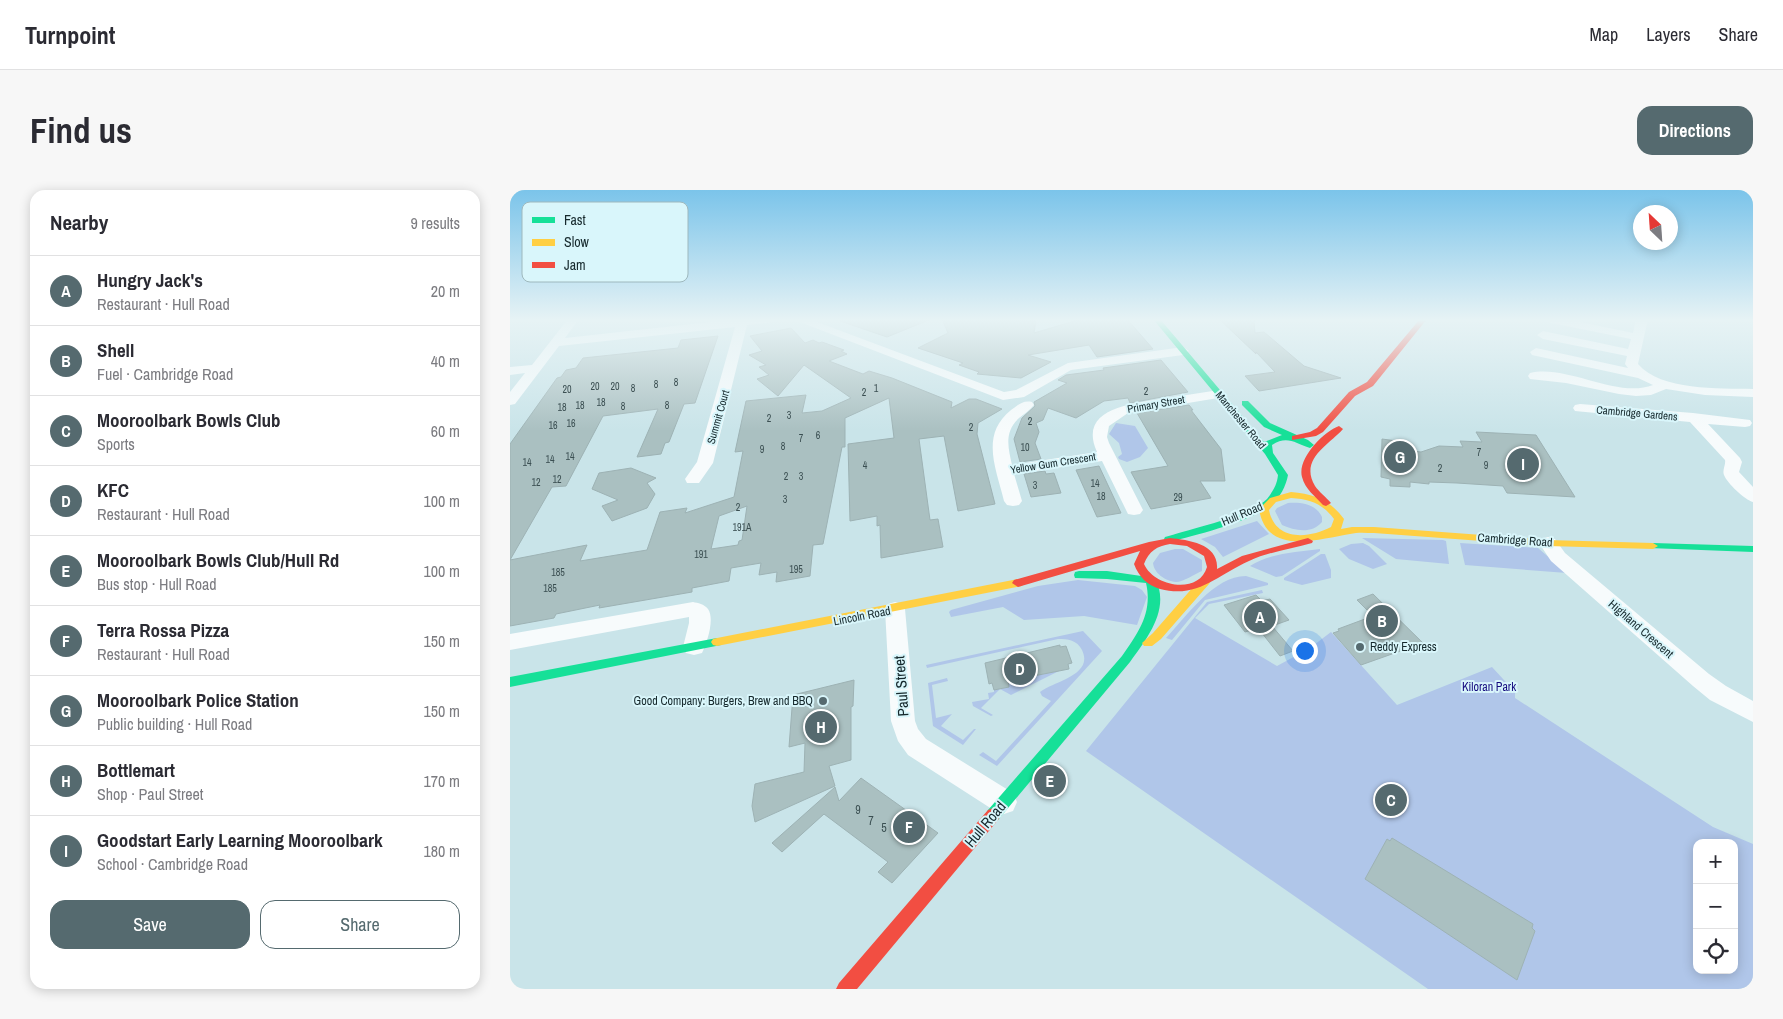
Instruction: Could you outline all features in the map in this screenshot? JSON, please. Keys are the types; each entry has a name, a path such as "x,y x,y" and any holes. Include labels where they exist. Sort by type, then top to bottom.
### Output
{"main road":[{"name":"Manchester Road","path":"1187,356 1269,453"},
{"path":"1347,418 1339,429 1312,453 1293,460 1269,453 1267,446 1270,441 1279,437 1294,437 1315,433 1325,425 1352,394 1370,384 1393,356"},
{"path":"1363,402 1368,396 1370,384"},
{"name":"Manchester Road","path":"1240,397 1260,419 1276,430 1294,437"},
{"path":"1325,425 1339,429"},
{"path":"1294,437 1308,443 1312,453 1306,475 1312,488 1328,504 1335,512 1338,522 1334,531 1322,537 1298,538 1275,530 1268,523 1264,516 1264,509 1269,502 1281,496 1297,495 1313,498 1328,504 1347,512"},
{"name":"Hull Road","path":"1155,543 1228,522 1269,502 1279,488 1283,476 1280,468 1269,453"},
{"name":"Cambridge Road","path":"1365,518 1447,531"},
{"name":"Cambridge Road","path":"1322,537 1360,530 1447,531 1753,549"},
{"name":"Hull Road","path":"1126,659 1157,636 1206,580 1246,558 1322,537"},
{"path":"1155,543 1185,543 1205,550 1212,559 1214,566 1212,574 1206,580 1192,587 1177,589 1164,587 1150,580 1141,569 1140,560 1145,550 1155,543"},
{"name":"Lincoln Road","path":"510,682 895,609 1030,580 1155,543"},
{"name":"Lincoln Road","path":"1030,580 1087,575 1150,580"},
{"name":"Hull Road","path":"845,989 1126,659 1153,617 1156,601 1150,580"}],"street":[{"path":"510,400 546,356"},
{"name":"Summit Court","path":"693,479 705,463 733,356"},
{"path":"893,356 998,396 1013,396 1068,367 1150,356"},
{"path":"1556,356 1641,375 1665,385 1686,390 1753,393"},
{"path":"1633,356 1631,364 1641,375"},
{"path":"510,371 537,368"},
{"path":"1535,376 1554,376 1601,387 1639,391 1651,391 1665,385"},
{"name":"Primary Street","path":"1134,510 1099,437 1101,426 1115,412 1134,406 1219,394"},
{"name":"Yellow Gum Crescent","path":"1013,396 1020,403 1027,406 1010,417 1001,430 1000,448 1005,471 1107,455"},
{"name":"Cambridge Gardens","path":"1580,408 1745,423"},
{"name":"Cambridge Gardens","path":"1693,418 1732,458 1734,462 1732,475 1753,497"},
{"path":"1005,471 1013,501"},
{"name":"Highland Crescent","path":"1545,538 1558,558 1701,680 1718,693 1753,712"},
{"path":"510,642 693,609 699,612 700,623 694,647"},
{"name":"Paul Street","path":"895,609 903,721 907,734 917,747 931,757 1004,802"}],"green space":[{"path":"1116,423 1135,426 1148,448 1140,457 1127,462 1119,459 1118,457 1122,454 1119,443 1109,434"},
{"path":"1288,503 1303,504 1316,509 1322,517 1322,522 1308,530 1292,529 1282,525 1275,511 1277,508"},
{"path":"1257,521 1269,534 1223,557 1215,547 1201,539"},
{"path":"1362,538 1443,540 1446,541 1449,564 1396,559"},
{"path":"1363,543 1369,546 1387,564 1373,569 1349,559 1339,549 1351,544"},
{"path":"1460,543 1538,548 1567,573 1465,565"},
{"path":"1183,549 1202,560 1202,571 1179,582 1168,580 1161,576 1155,570 1153,563 1160,553"},
{"path":"1320,549 1320,551 1282,576 1276,577 1250,566 1266,558"},
{"path":"1321,554 1325,554 1331,570 1331,578 1302,585 1284,580 1284,578"},
{"path":"1246,576 1268,583 1268,585 1205,600 1172,640 1166,638 1212,590 1234,578"},
{"path":"1078,580 1135,586 1142,590 1147,597 1137,625 1084,616 1024,620 1003,607 951,617 949,612 1038,586"},
{"name":"Kiloran Park","path":"1262,590 1263,593 1209,604 1195,618 1277,666 1310,648 1331,632 1397,705 1492,667 1515,692 1515,698 1713,827 1753,844 1753,989 1428,989 1086,751 1207,602"},
{"path":"1083,631 1102,651 997,766 979,755 983,752 996,761 1051,701 1042,696 1040,692 1071,676 1083,666 1082,650 1078,644 1072,641 1058,639 927,668 926,665"},
{"path":"1061,670 1011,695 1000,689 981,708 993,715 991,716 973,706 972,702 989,699 988,693 994,692 994,690 1009,687 1007,680"},
{"path":"947,678 948,681 932,685 936,718 952,714 941,726 963,740 976,729 963,745 933,726 928,683"}],"building":[{"path":"711,356 695,403 684,404 669,442 665,443 661,454 637,457 658,409 603,416 566,486 552,487 510,560 510,444 557,378 561,377 566,370 576,368 583,358"},
{"path":"751,356 841,356 829,361 863,374 869,371 892,378 952,402 951,408 969,399 976,399 1002,409 978,423 977,434 995,504 958,511 944,436 919,439 930,520 938,519 943,547 881,558 880,525 877,526 877,516 850,521 848,444 894,438 889,398 845,418 845,447 842,447 823,544 813,545 810,576 776,582 777,572 759,575 761,563 731,568 729,581 692,588 692,592 599,608 600,605 556,614 554,618 510,626 510,560 587,545 580,561 647,550 660,512 687,508 685,513 734,497 743,451 735,452 746,401 806,395 802,413 822,411 851,398 804,365 778,396 757,379 769,375 759,367 766,365","holes":["747,506 742,540 739,541 738,545 711,549 719,516"]},
{"path":"943,356 1032,356 1051,362 1021,378 977,374 979,372 959,365 963,363"},
{"path":"1260,356 1293,356 1304,366 1341,378 1259,391 1245,376 1275,372"},
{"path":"1161,360 1188,392 1130,403 1128,398 1104,401 1076,418 1048,408 1043,420 1036,423 1039,432 1035,443 1041,459 1020,462 1014,439 1022,418 1035,406 1034,402 1067,383 1058,380 1066,375"},
{"path":"1189,405 1221,449 1225,481 1200,481 1211,498 1151,509 1131,472 1168,466 1137,413"},
{"path":"1476,432 1536,435 1575,497 1507,493 1503,486 1457,483 1429,482 1429,484 1410,482 1410,487 1390,486 1390,479 1381,477 1382,439 1404,442 1404,450 1421,452 1439,446 1463,447 1460,441 1482,442"},
{"path":"1099,466 1121,513 1097,517 1076,470"},
{"path":"631,468 656,478 647,483 655,494 647,508 612,521 602,506 618,500 592,489 599,473"},
{"path":"1045,471 1046,474 1054,473 1061,493 1031,497 1024,474"},
{"path":"1373,594 1423,643 1361,665 1333,633 1339,631 1338,629 1373,616 1357,600"},
{"path":"1256,595 1262,601 1270,599 1289,620 1272,626 1293,651 1280,656 1258,628 1245,632 1224,605"},
{"path":"1060,645 1060,647 1066,646 1072,663 1068,664 1069,669 1008,681 1009,687 994,690 992,683 989,684 985,663"},
{"path":"854,680 853,706 851,707 851,760 829,766 835,786 755,822 752,806 755,784 804,772 805,743 789,747 793,695"},
{"path":"861,778 938,833 892,883 878,872 888,862 824,814 782,852 772,843 835,787 839,801"},
{"path":"1392,838 1533,924 1532,928 1535,931 1517,980 1365,879 1387,839 1390,841"}],"traffic: fast":[{"path":"1187,356 1268,452"},
{"path":"1245,403 1267,425 1293,437"},
{"path":"1270,501 1281,486 1283,475 1269,453 1267,444 1283,437 1288,437 1299,439 1310,445"},
{"path":"1169,539 1236,519 1268,503"},
{"path":"1653,546 1753,549"},
{"path":"1079,575 1107,575 1149,580"},
{"path":"993,815 1126,659 1145,632 1153,613 1154,593 1151,581"},
{"path":"510,682 717,642"}],"traffic: slow":[{"path":"1291,495 1306,496 1324,503 1339,519 1336,529 1311,538 1291,538 1274,531 1267,522 1264,509 1273,500 1291,495"},
{"path":"1326,536 1352,530 1374,530 1548,543 1653,546"},
{"path":"1148,643 1157,636 1205,581"},
{"path":"717,642 1018,583"}],"traffic: jam":[{"path":"1295,438 1313,434 1320,430 1352,394 1370,384 1393,356"},
{"path":"1326,503 1310,485 1306,476 1306,468 1312,453 1339,429"},
{"path":"1170,541 1190,544 1208,554 1211,560 1211,573 1200,584 1184,588 1171,587 1160,585 1146,576 1139,564 1143,554 1154,545 1170,541"},
{"path":"1207,579 1246,558 1308,541"},
{"path":"1018,583 1153,544"},
{"path":"845,989 993,815"}],"place":[{"name":"Mooroolbark Police Station","path":"1400,457"},
{"name":"Goodstart Early Learning Mooroolbark","path":"1523,464"},
{"name":"Hungry Jack's","path":"1260,617"},
{"name":"Shell","path":"1382,621"},
{"name":"Reddy Express","path":"1360,647"},
{"name":"KFC","path":"1020,669"},
{"name":"Good Company: Burgers, Brew and BBQ","path":"823,701"},
{"name":"Bottlemart","path":"821,727"},
{"name":"Mooroolbark Bowls Club/Hull Rd","path":"1050,781"},
{"name":"Mooroolbark Bowls Club","path":"1391,800"},
{"name":"Terra Rossa Pizza","path":"909,827"}]}
